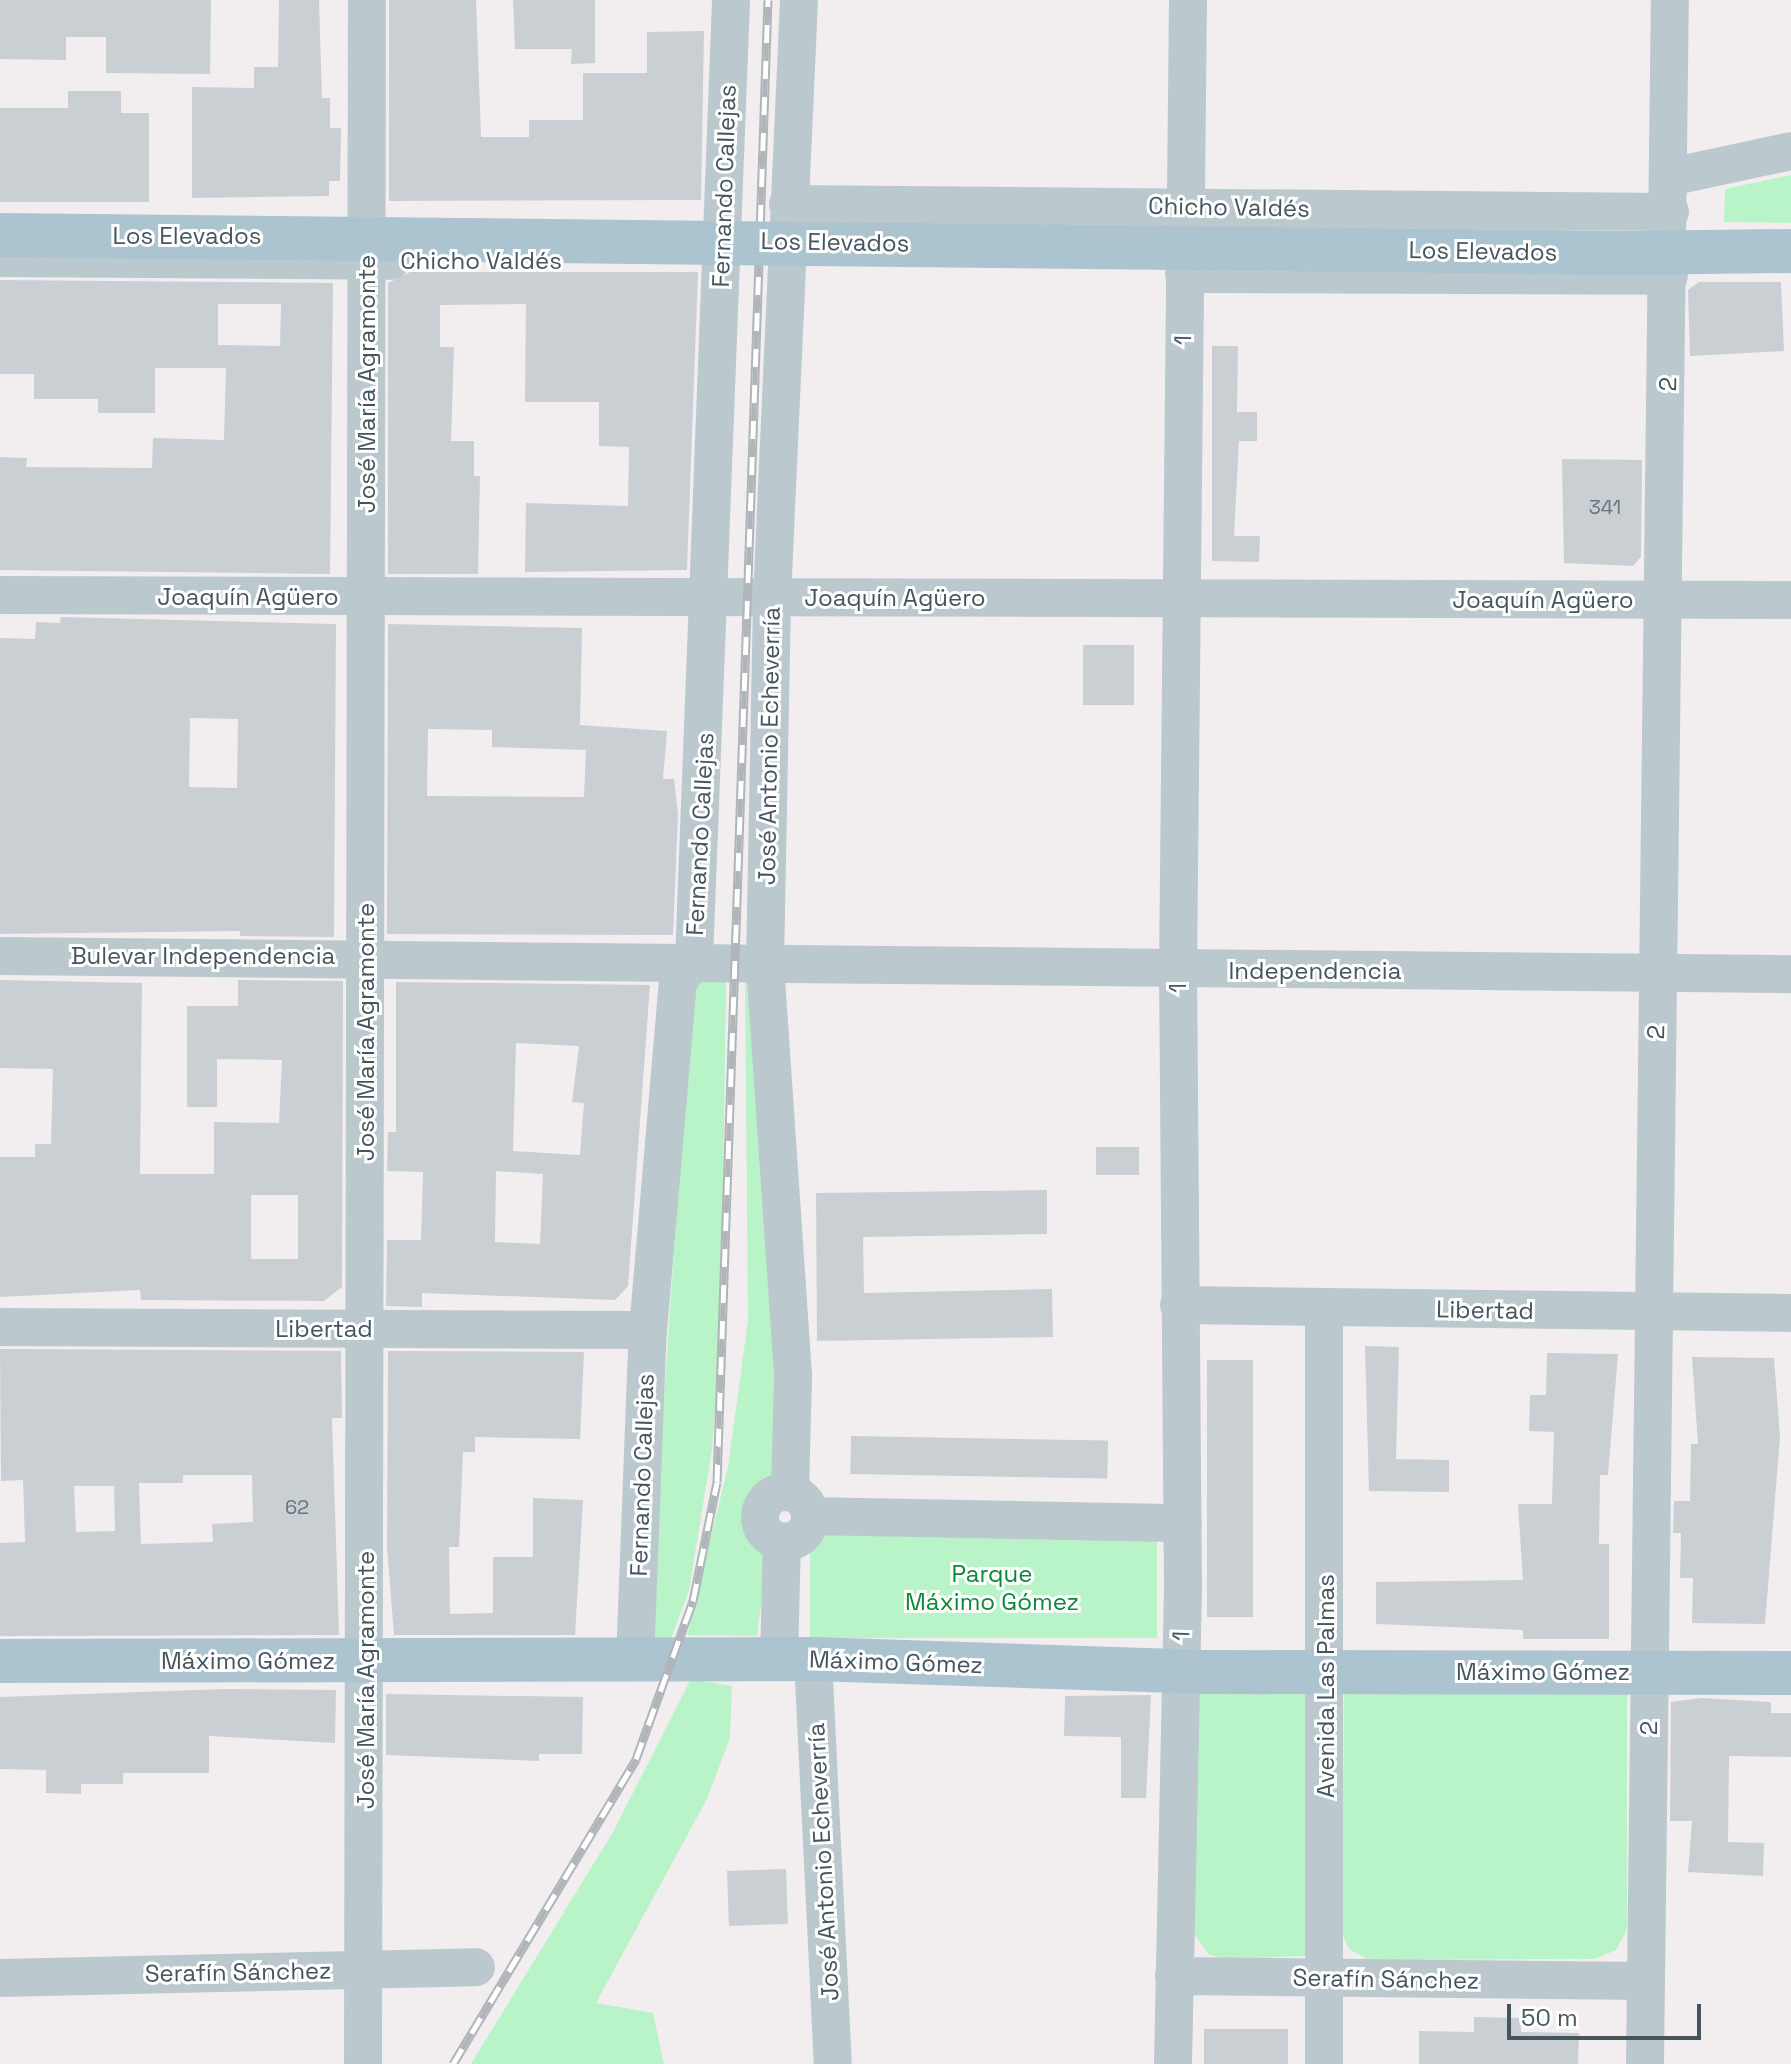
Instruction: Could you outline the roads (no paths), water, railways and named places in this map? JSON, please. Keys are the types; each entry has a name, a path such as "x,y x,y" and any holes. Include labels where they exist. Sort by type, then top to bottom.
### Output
{"main road":[{"name":"Los Elevados","path":"0,235 1626,253 1670,229 1791,251"},
{"name":"Máximo Gómez","path":"0,1661 796,1660 1328,1672 1791,1673"}],"street":[{"name":"José María Agramonte","path":"363,2064 367,0"},
{"name":"Fernando Callejas","path":"635,1661 648,1330 678,982 694,960 731,0"},
{"name":"José Antonio Echeverría","path":"799,0 772,598 765,964 800,1504 771,1496 760,1512 764,1531 782,1541 833,2064"},
{"name":"1","path":"1173,2064 1183,1523 1178,970 1188,0"},
{"name":"2","path":"1645,2064 1650,1673 1649,1312 1666,600 1670,0"},
{"name":"Chicho Valdés","path":"1184,274 1670,229 1791,151"},
{"name":"Chicho Valdés","path":"788,204 1186,207 1670,229"},
{"name":"Chicho Valdés","path":"0,258 722,262"},
{"name":"Joaquín Agüero","path":"0,595 1791,600"},
{"name":"Bulevar Independencia","path":"0,956 366,955 694,960"},
{"name":"Independencia","path":"694,960 765,964 1178,970 1791,974"},
{"name":"Libertad","path":"1179,1305 1791,1313"},
{"name":"Avenida Las Palmas","path":"1324,1308 1328,1672 1324,2064"},
{"name":"Libertad","path":"0,1327 648,1330"},
{"path":"800,1504 1183,1523"},
{"name":"Serafín Sánchez","path":"0,1978 476,1967"},
{"name":"Serafín Sánchez","path":"1174,1976 1645,1981"}],"railway":[{"path":"453,2064 636,1759 693,1601 717,1482 768,0"}],"park label":[{"name":"Parque Máximo Gómez","path":"992,1588"}]}
